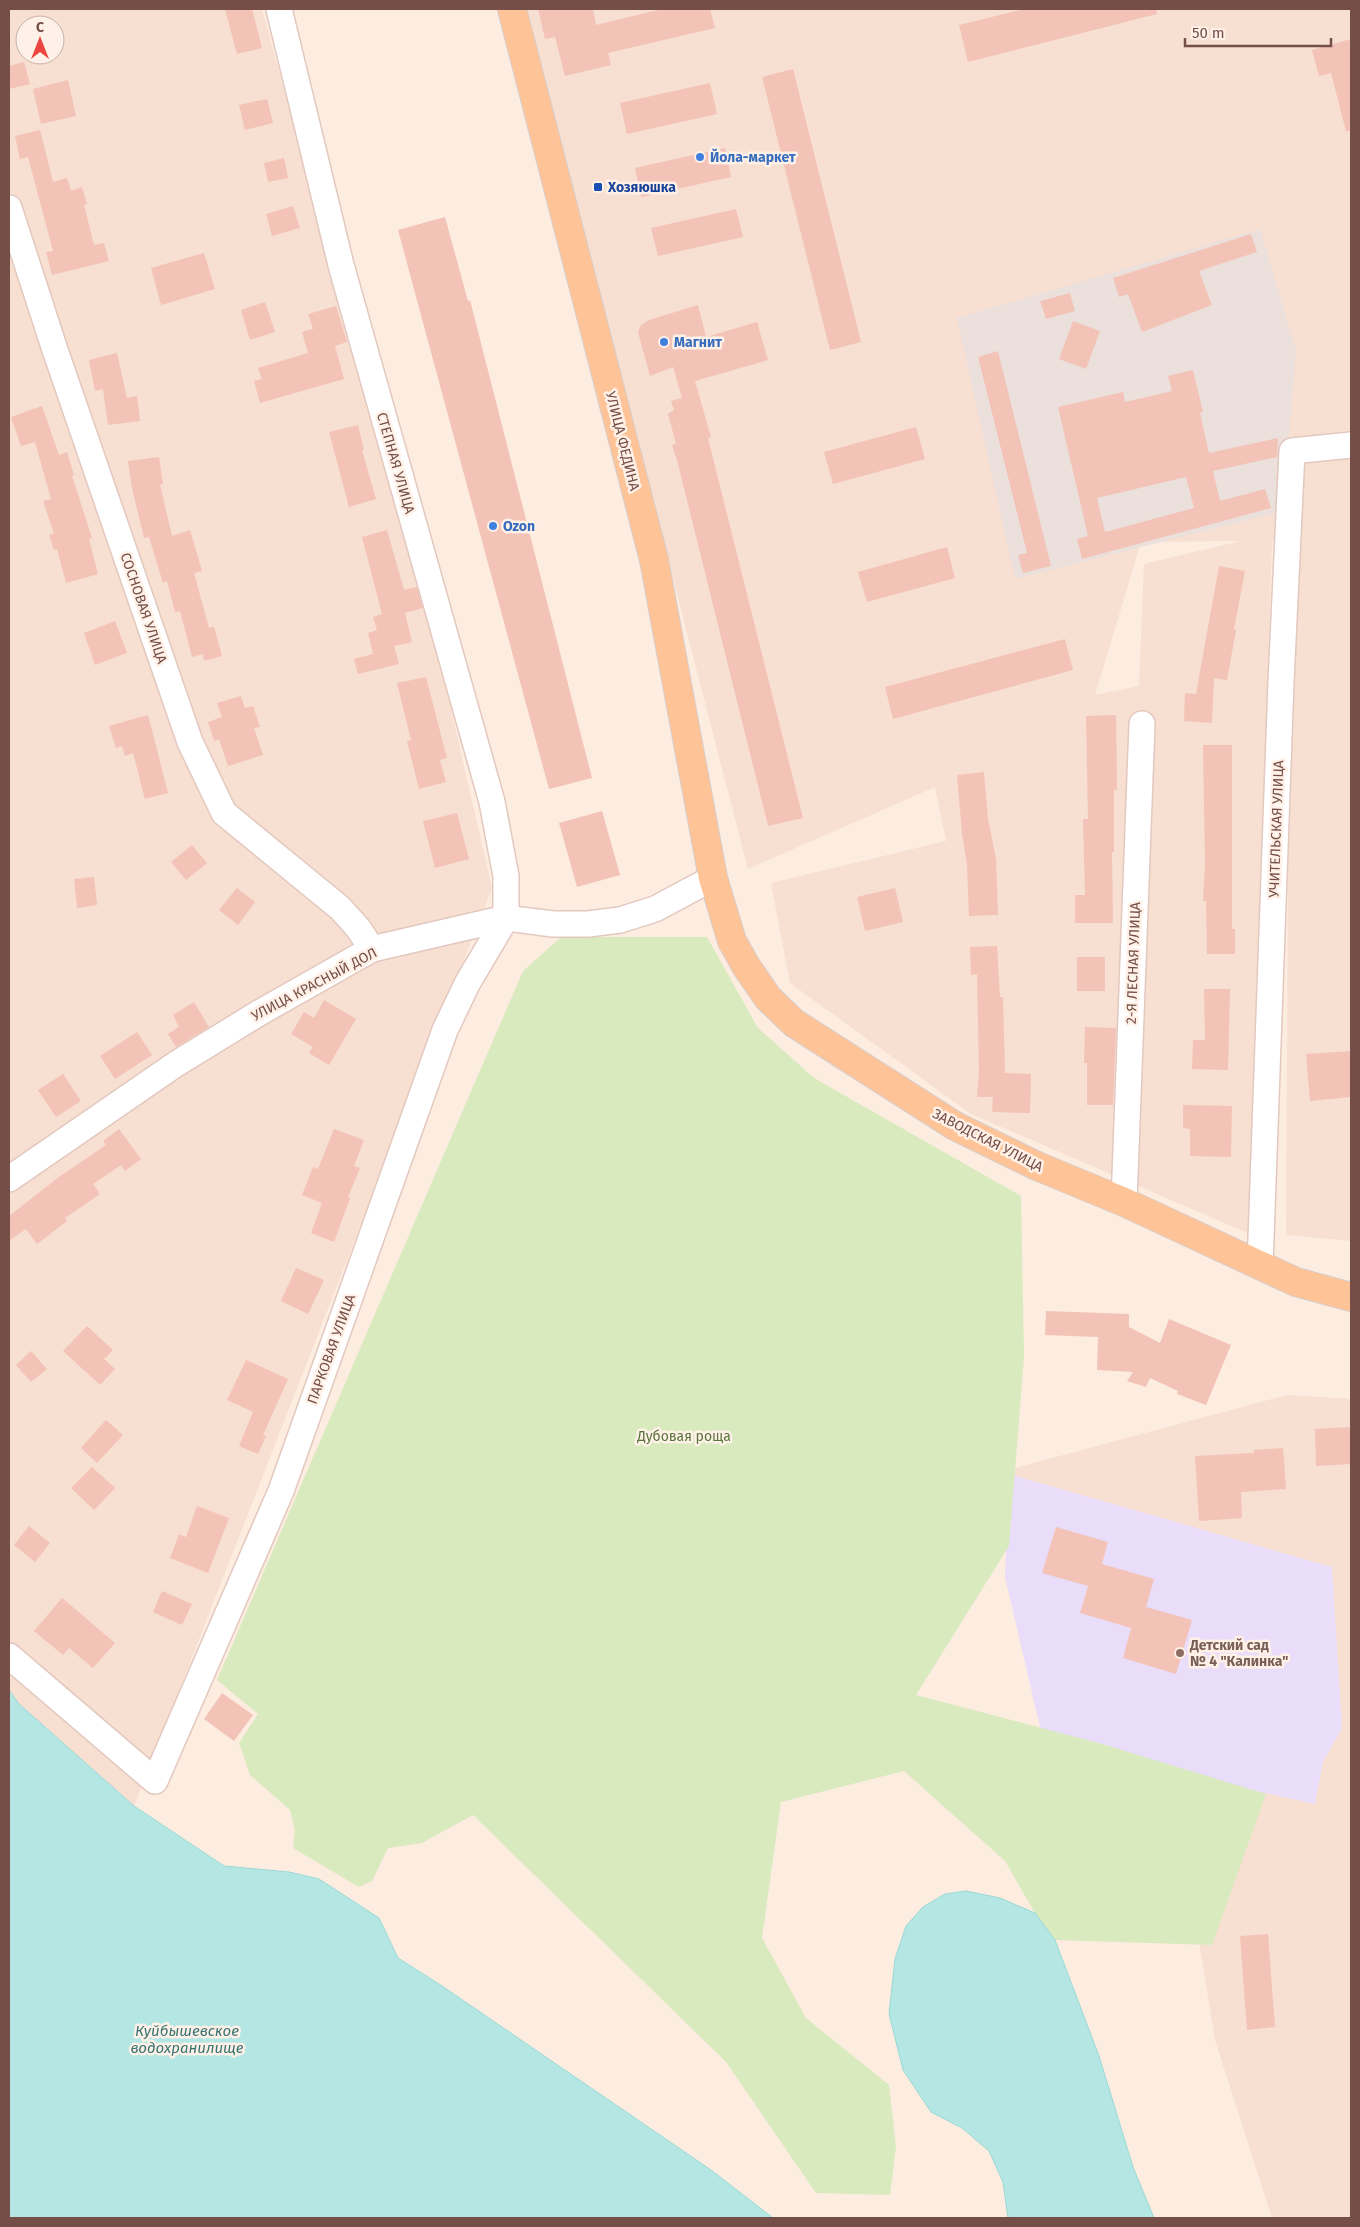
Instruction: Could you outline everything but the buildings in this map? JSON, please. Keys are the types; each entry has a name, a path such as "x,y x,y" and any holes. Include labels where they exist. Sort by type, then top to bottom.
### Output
{"main road":[{"name":"УЛИЦА ФЕДИНА","path":"512,9 654,560 713,878"},
{"name":"ЗАВОДСКАЯ УЛИЦА","path":"713,878 732,942 768,998 794,1023 955,1126 1037,1166 1124,1202 1296,1282 1351,1297"}],"street":[{"name":"СТЕПНАЯ УЛИЦА","path":"279,9 341,265 492,802 506,876 506,918"},
{"name":"СОСНОВАЯ УЛИЦА","path":"9,208 54,347 190,742 224,813 340,908 358,928 372,949"},
{"name":"УЧИТЕЛЬСКАЯ УЛИЦА","path":"1260,1266 1281,682 1292,451 1351,444"},
{"name":"2-Я ЛЕСНАЯ УЛИЦА","path":"1124,1202 1142,724"},
{"name":"УЛИЦА КРАСНЫЙ ДОЛ","path":"9,1179 176,1064 259,1012 372,949 506,918 553,924 588,924 620,920 655,909 713,878"},
{"name":"ПАРКОВАЯ УЛИЦА","path":"9,1656 155,1781 281,1491 445,1030 468,982 506,918"}],"shaded area":[{"path":"9,9 262,9 432,626 492,888 134,1806 19,1704 9,1690"},
{"path":"526,9 1351,9 1351,1241 1286,1235 1290,541 1272,541 1250,1234 971,1114 790,983 771,883 946,841 935,787 748,869","holes":["1241,541 1144,564 1139,686 1095,695 1141,542"]},
{"path":"1260,229 1296,350 1283,511 1015,579 957,318"},
{"path":"1287,1395 1351,1399 1351,2218 1272,2218 1215,2040 1170,1763 1033,1700 1011,1469"},
{"name":"Детский сад № 4 \"Калинка\"","path":"1009,1474 1332,1567 1342,1728 1323,1762 1315,1804 1044,1744 1005,1577"}],"green space":[{"name":"Дубовая роща","path":"561,937 707,937 758,1028 814,1078 1021,1196 1024,1357 1009,1546 916,1695 1099,1743 1266,1794 1212,1945 1055,1940 1035,1913 1005,1861 904,1771 781,1802 762,1938 806,2018 889,2085 896,2146 890,2195 816,2193 726,2062 473,1815 422,1843 388,1848 372,1881 359,1887 293,1848 295,1831 290,1810 250,1775 239,1743 258,1714 217,1680 523,971"}],"water":[{"name":"Куйбышевское водохранилище","path":"9,1690 19,1704 134,1806 224,1866 289,1872 319,1879 379,1918 398,1958 711,2170 773,2218 9,2218"},
{"path":"966,1891 1000,1898 1035,1913 1055,1940 1099,2056 1133,2167 1154,2218 1008,2218 1003,2182 989,2151 962,2128 931,2112 903,2070 889,2014 895,1959 906,1926 923,1907 945,1894"}],"place":[{"name":"Йола-маркет","path":"700,157"},
{"name":"Хозяюшка","path":"598,187"},
{"name":"Магнит","path":"664,342"},
{"name":"Ozon","path":"493,526"},
{"name":"Детский сад № 4 \"Калинка\"","path":"1180,1653"}]}
